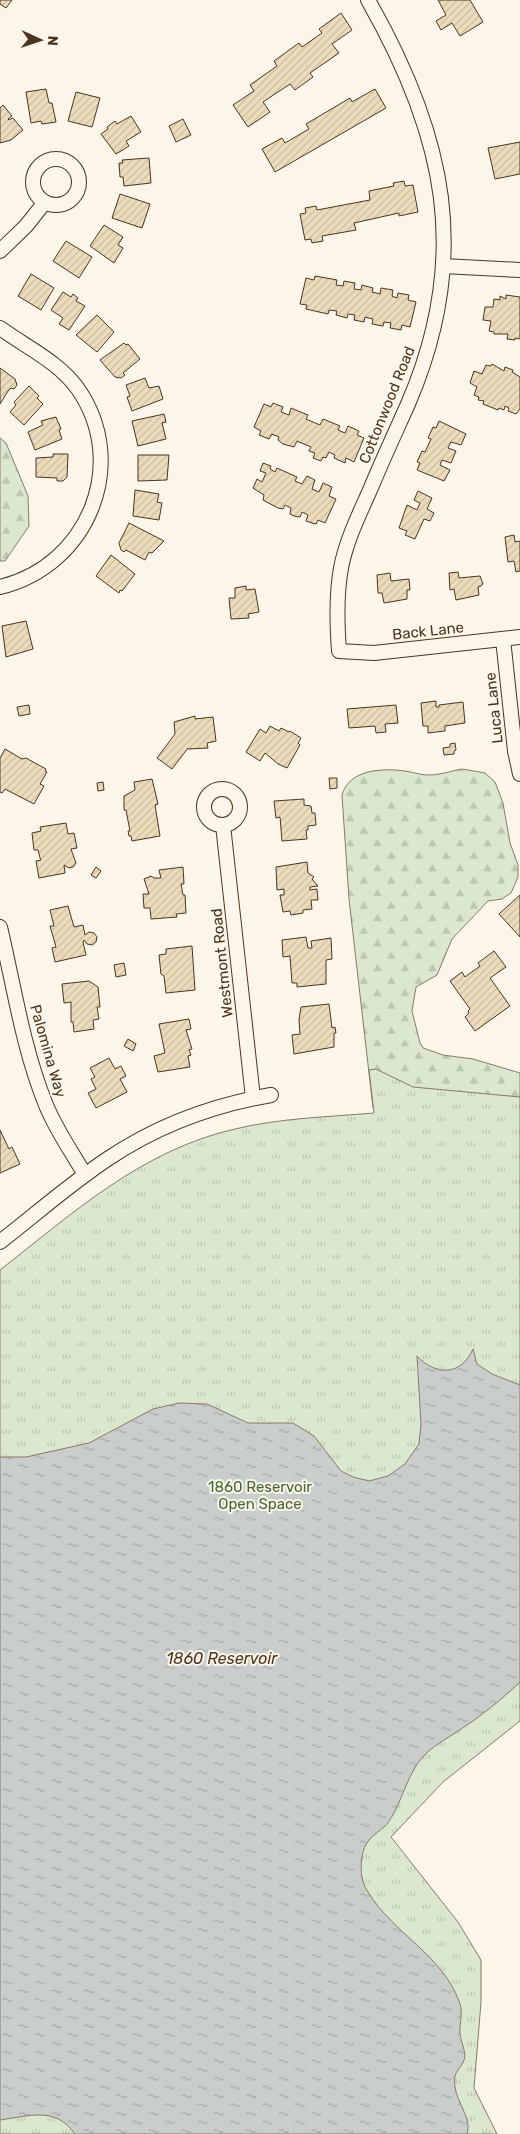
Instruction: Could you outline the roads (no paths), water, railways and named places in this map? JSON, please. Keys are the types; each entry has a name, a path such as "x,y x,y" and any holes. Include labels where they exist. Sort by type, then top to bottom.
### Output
{"street":[{"name":"Cottonwood Road","path":"339,651 338,587 345,551 420,374 435,318 443,266 443,213 432,144 411,83 388,34 368,0"},
{"path":"0,251 26,226 45,202"},
{"path":"443,266 520,270"},
{"path":"0,328 49,360 64,372 77,387 88,405 96,425 101,464 99,486 93,506 83,528 70,545 56,560 37,573 0,587"},
{"name":"Back Lane","path":"339,651 374,653 520,637"},
{"name":"Luca Lane","path":"503,639 515,752 520,774"},
{"name":"Westmont Road","path":"223,825 253,1098"},
{"name":"Palomina Way","path":"0,927 30,1058 40,1090 57,1129 86,1175"},
{"path":"0,1242 109,1158 162,1128 190,1116 270,1095"}],"water":[{"name":"1860 Reservoir","path":"473,1349 477,1364 492,1374 520,1385 520,1682 498,1702 434,1747 422,1758 413,1770 393,1815 385,1826 367,1843 361,1862 365,1888 378,1907 441,1970 459,2001 461,2010 460,2034 465,2056 455,2076 455,2084 456,2092 467,2120 467,2134 75,2134 59,2119 50,2116 32,2115 0,2120 0,1457 26,1457 89,1443 153,1409 179,1403 207,1404 248,1423 293,1423 314,1436 341,1471 353,1477 369,1481 388,1476 405,1464 419,1444 421,1424 417,1356 424,1363 432,1367 448,1370 462,1364"}],"park label":[{"name":"1860 Reservoir Open Space","path":"260,1496"}]}
